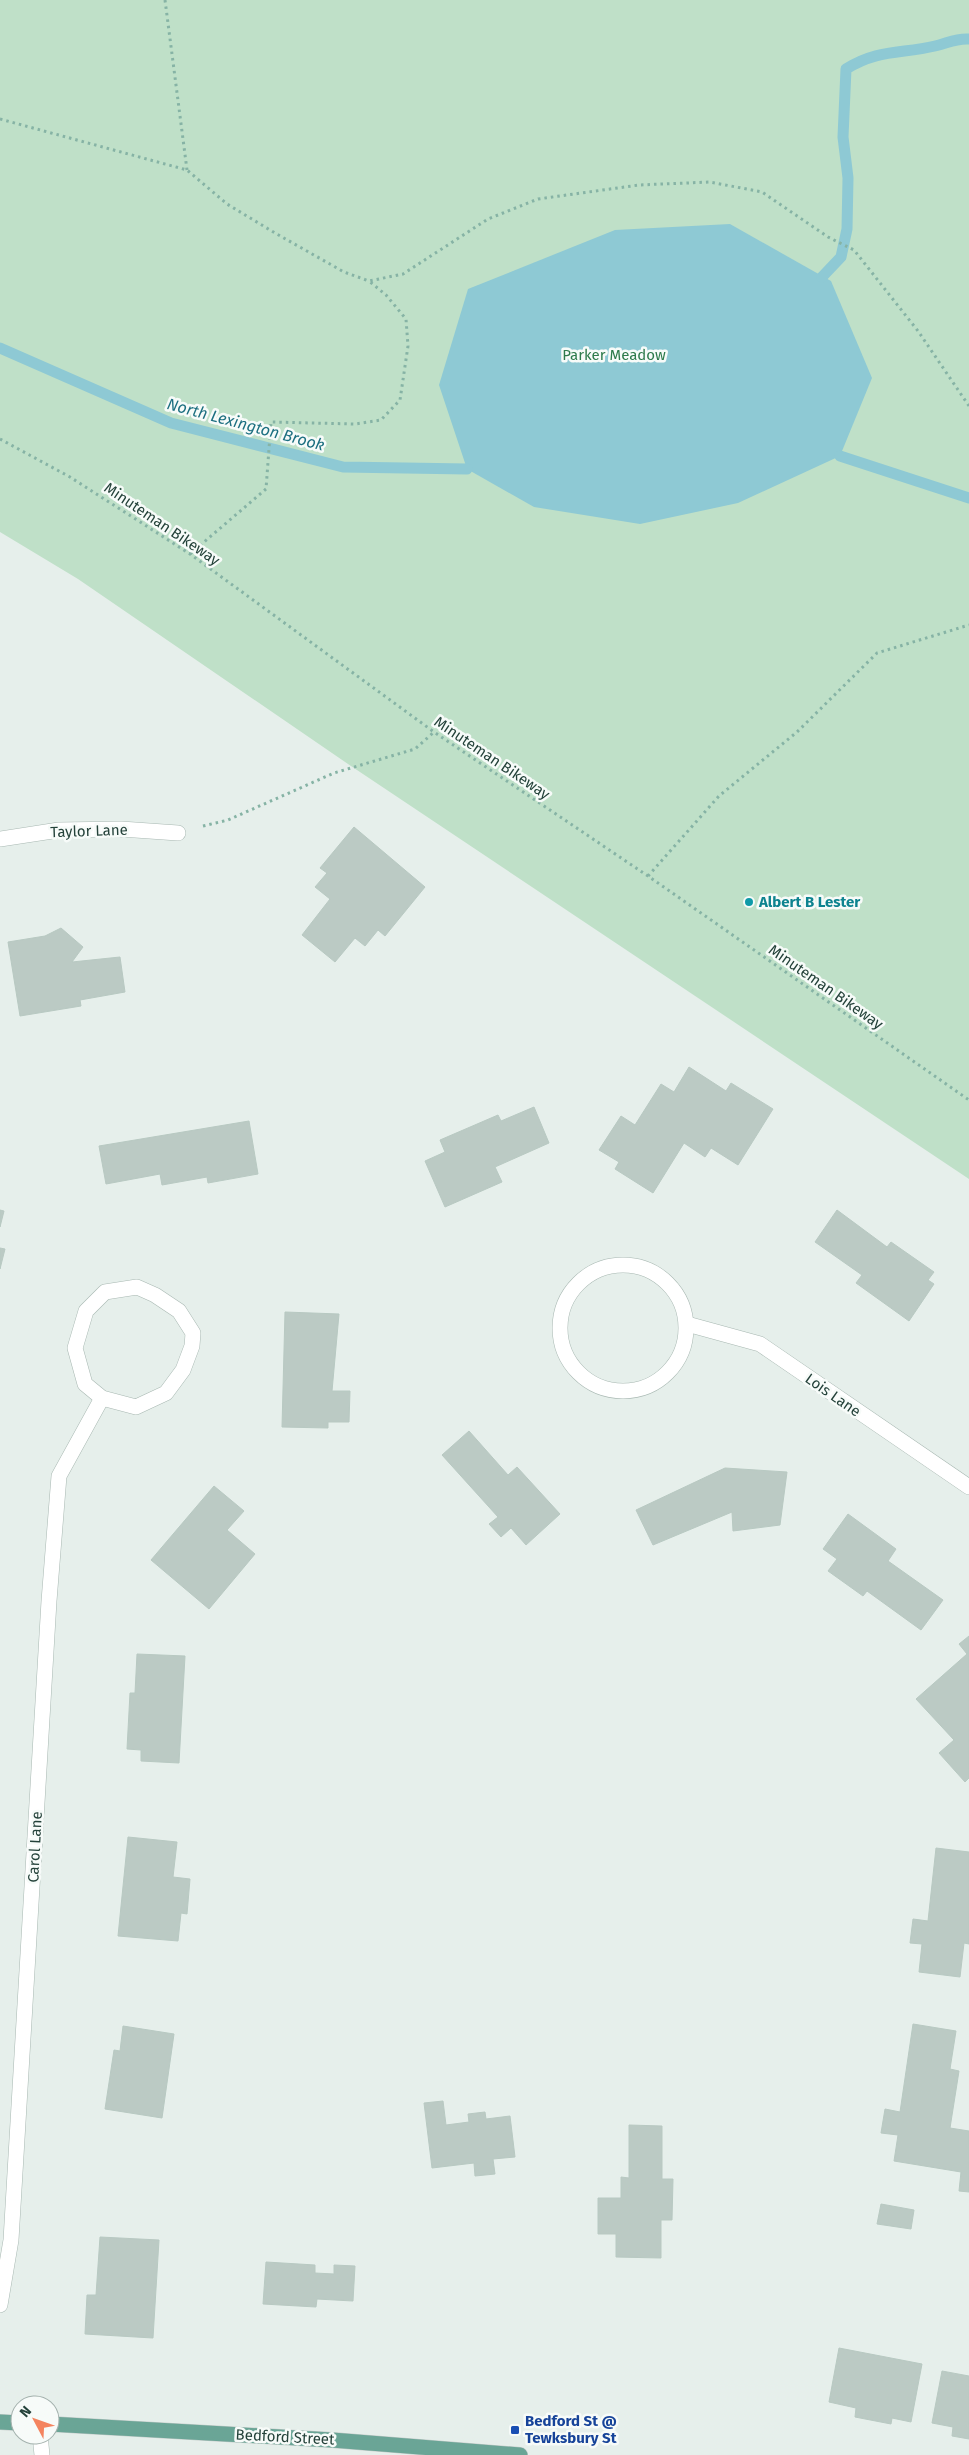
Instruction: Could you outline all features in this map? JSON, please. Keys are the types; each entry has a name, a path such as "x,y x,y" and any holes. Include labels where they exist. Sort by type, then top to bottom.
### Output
{"main road":[{"name":"Bedford Street","path":"60,2425 520,2455"}],"street":[{"name":"Taylor Lane","path":"0,839 59,830 121,829 178,832"},
{"path":"634,1265 653,1272 669,1285 678,1296 687,1324 684,1343 678,1360 666,1374 650,1385 632,1390 613,1390 595,1384 580,1374 568,1359 562,1342 561,1324 564,1306 572,1292 583,1280 597,1271 613,1266 634,1265"},
{"path":"137,1287 155,1295 179,1310 193,1333 192,1346 183,1370 166,1393 136,1407 102,1398 85,1384 75,1348 86,1311 105,1292 137,1287"},
{"name":"Lois Lane","path":"687,1324 760,1344 969,1487"},
{"name":"Carol Lane","path":"0,2305 11,2240 49,1601 59,1476 102,1398"}],"path":[{"path":"165,0 187,170"},
{"path":"0,119 187,170 227,204 344,272 369,281 386,295 406,319 408,346 400,400 381,420 354,424 271,422 266,489 190,554"},
{"path":"369,281 403,274 488,219 538,199 639,185 710,182 762,192 828,237 854,250 918,330 969,406"},
{"name":"Minuteman Bikeway","path":"0,439 70,477 190,554 434,732 648,876 969,1100"},
{"path":"648,876 719,796 797,732 877,653 969,625"},
{"path":"178,832 228,820 334,773 415,749 434,732"}],"green space":[{"name":"Parker Meadow","path":"0,0 969,0 969,1179 348,764 78,579 0,532"}],"water":[{"path":"730,224 831,281 872,378 840,456 738,503 640,524 534,507 467,469 439,385 468,289 615,230"}],"building":[{"path":"354,827 425,887 385,936 378,930 365,946 355,938 335,962 302,935 330,899 315,887 327,873 320,868"},
{"path":"61,928 83,947 72,962 120,957 125,992 80,1000 81,1006 20,1016 8,942 45,936"},
{"path":"689,1067 726,1091 731,1083 773,1109 738,1165 711,1148 705,1157 684,1143 653,1193 615,1169 619,1162 599,1150 621,1116 635,1125 661,1084 674,1092"},
{"path":"534,1107 549,1143 495,1167 502,1182 445,1207 425,1161 445,1152 440,1140 498,1115 501,1121"},
{"path":"249,1121 258,1174 208,1183 207,1177 162,1185 160,1174 106,1184 99,1146"},
{"path":"0,1210 4,1211 0,1227"},
{"path":"837,1210 887,1247 891,1242 934,1272 928,1280 934,1284 909,1321 856,1283 862,1275 815,1242"},
{"path":"0,1248 5,1249 0,1269"},
{"path":"285,1312 339,1314 332,1391 350,1391 349,1422 328,1422 328,1428 282,1427"},
{"path":"469,1431 508,1475 517,1467 560,1514 526,1545 511,1528 501,1537 489,1524 498,1517 442,1455"},
{"path":"725,1468 787,1472 780,1525 733,1531 732,1512 653,1545 636,1510"},
{"path":"214,1486 244,1511 227,1530 255,1554 209,1609 151,1560"},
{"path":"848,1514 896,1549 888,1561 943,1600 921,1630 867,1591 863,1596 828,1571 837,1559 823,1549"},
{"path":"969,1636 969,1778 965,1782 939,1753 954,1740 916,1699 967,1654 959,1644"},
{"path":"137,1654 185,1656 179,1763 141,1761 141,1750 127,1749 130,1693 135,1693"},
{"path":"128,1837 177,1842 173,1877 190,1879 187,1914 181,1913 178,1941 118,1936"},
{"path":"936,1848 969,1852 969,1944 964,1943 960,1977 919,1972 922,1944 910,1943 913,1919 928,1921"},
{"path":"913,2024 956,2031 950,2069 959,2071 950,2128 969,2131 969,2192 959,2191 961,2172 894,2161 898,2135 881,2133 885,2109 900,2112"},
{"path":"123,2026 174,2034 162,2118 105,2109 114,2050 120,2051"},
{"path":"443,2101 446,2125 469,2122 468,2114 485,2112 486,2119 510,2116 515,2157 493,2159 495,2174 475,2176 474,2163 432,2168 424,2103"},
{"path":"629,2125 662,2126 662,2179 673,2179 672,2220 661,2220 661,2258 616,2257 616,2234 598,2234 598,2198 621,2198 621,2177 629,2178"},
{"path":"881,2204 914,2210 911,2229 877,2224"},
{"path":"100,2237 159,2240 153,2338 85,2334 87,2295 96,2295"},
{"path":"266,2262 315,2265 315,2273 334,2274 334,2265 355,2266 353,2301 317,2299 316,2307 263,2304"},
{"path":"839,2348 922,2364 911,2422 892,2418 891,2424 855,2417 856,2408 829,2402"},
{"path":"942,2371 969,2376 969,2439 952,2436 953,2427 932,2423"}],"waterway":[{"path":"822,277 841,257 847,229 848,178 843,137 846,69 879,55 935,46 960,39 969,39"},
{"name":"North Lexington Brook","path":"0,348 171,423 343,467 467,469"},
{"path":"840,456 969,498"}],"place":[{"name":"Albert B Lester","path":"749,902"},
{"name":"Bedford St @ Tewksbury St","path":"515,2430"}]}
